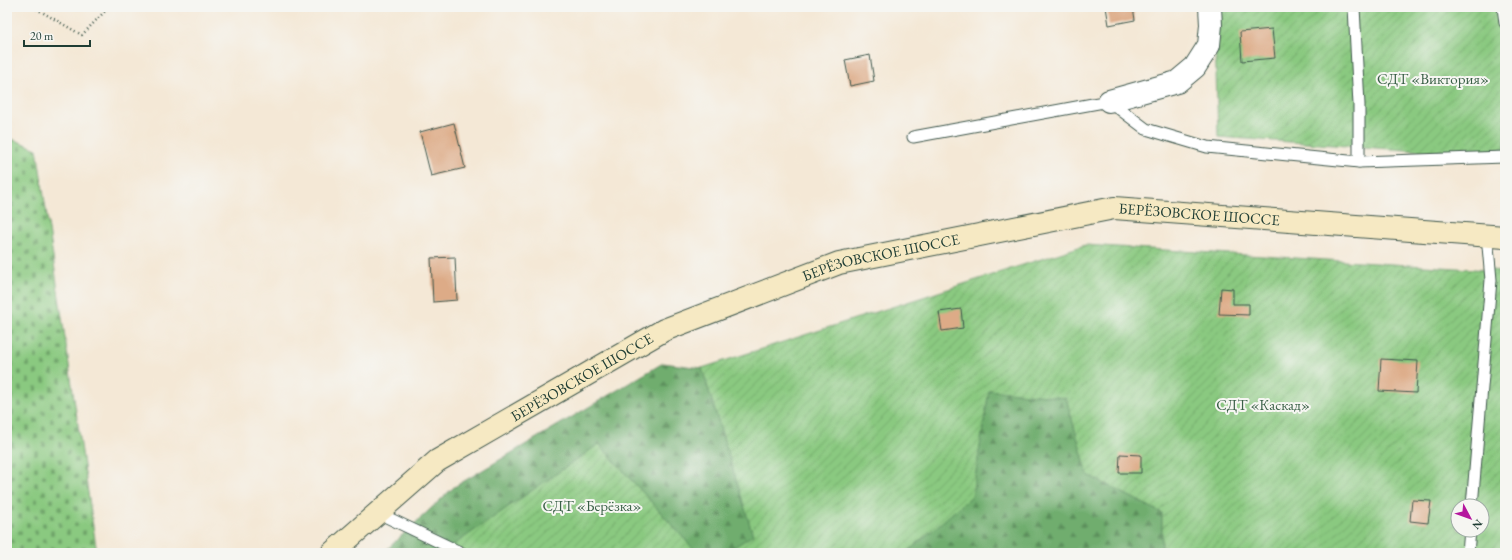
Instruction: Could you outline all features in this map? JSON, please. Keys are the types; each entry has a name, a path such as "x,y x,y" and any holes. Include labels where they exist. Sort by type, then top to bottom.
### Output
{"street":[{"path":"1109,101 1178,82 1195,67 1209,45 1211,25 1210,7"},
{"name":"БЕРЁЗОВСКОЕ ШОССЕ","path":"332,553 437,461 664,330 839,263 1114,208 1496,236"}],"lane":[{"path":"1354,7 1359,105 1359,162"},
{"path":"1503,7 1505,24"},
{"path":"913,137 1109,101 1146,129 1207,147 1359,162 1505,157"},
{"path":"1473,498 1496,236"},
{"path":"378,513 462,553"},
{"path":"1468,553 1469,538"}],"path":[{"path":"34,7 82,35 109,7"}],"green space":[{"name":"СДТ «Виктория»","path":"1214,7 1505,7 1505,157 1218,137"},
{"path":"7,137 37,149 97,553 7,553"},
{"name":"СДТ «Каскад»","path":"1085,245 1505,271 1505,553 1162,553 1162,513 1088,475 1066,398 989,390 972,496 906,553 725,553 753,535 702,368"},
{"path":"663,363 702,368 753,535 725,553 697,553 599,444 442,553 383,553 454,487"},
{"path":"989,390 1066,398 1088,475 1162,513 1162,553 906,553 972,496"},
{"name":"СДТ «Берёзка»","path":"599,444 697,553 442,553"}],"building":[{"path":"1106,7 1133,7 1135,20 1109,25"},
{"path":"1272,29 1275,58 1242,61 1240,32"},
{"path":"870,55 874,81 850,86 845,60"},
{"path":"454,123 465,168 431,176 420,132"},
{"path":"455,257 457,300 433,302 431,258"},
{"path":"1221,288 1233,289 1233,304 1249,304 1249,315 1219,314"},
{"path":"961,309 963,328 942,331 939,312"},
{"path":"1381,359 1418,361 1416,393 1379,391"},
{"path":"1120,454 1141,455 1141,473 1119,473"},
{"path":"1412,500 1431,501 1428,523 1410,521"}]}
